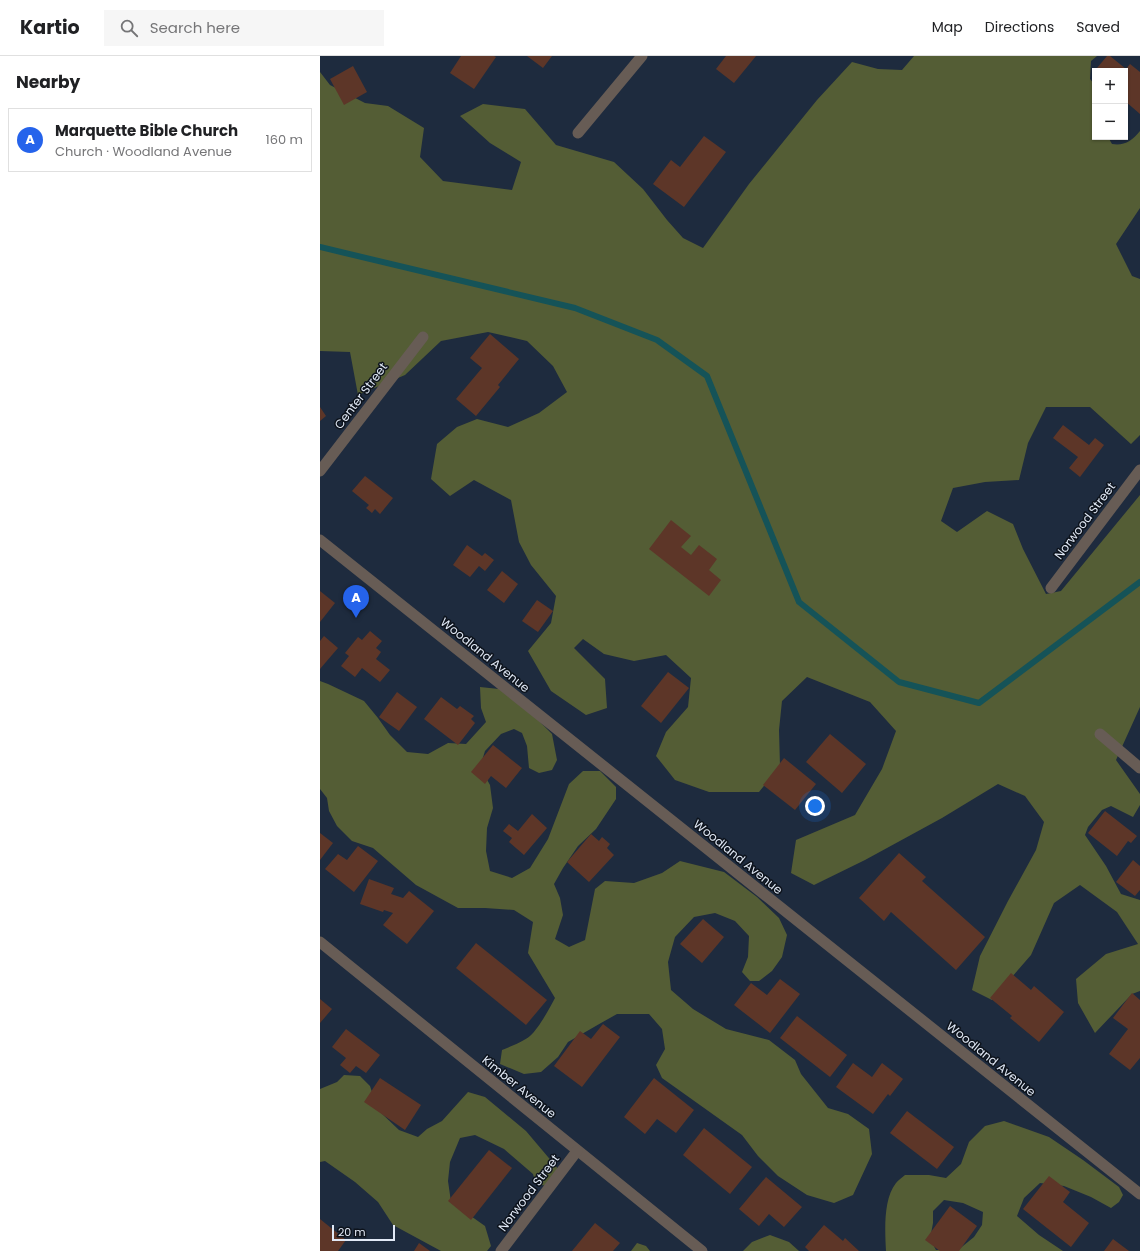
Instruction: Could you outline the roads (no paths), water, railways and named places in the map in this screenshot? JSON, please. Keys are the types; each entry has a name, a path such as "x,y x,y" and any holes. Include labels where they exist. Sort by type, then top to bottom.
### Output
{"street":[{"path":"578,133 642,56"},
{"name":"Center Street","path":"320,471 423,336"},
{"name":"Norwood Street","path":"1051,588 1140,470"},
{"name":"Woodland Avenue","path":"320,540 1140,1194"},
{"path":"1100,734 1140,768"},
{"name":"Kimber Avenue","path":"320,942 702,1251"},
{"name":"Norwood Street","path":"501,1251 578,1151"}],"waterway":[{"path":"320,247 575,308 657,340 707,376 799,602 899,682 979,703 1140,582"}],"place":[{"name":"Marquette Bible Church","path":"356,618"}]}
